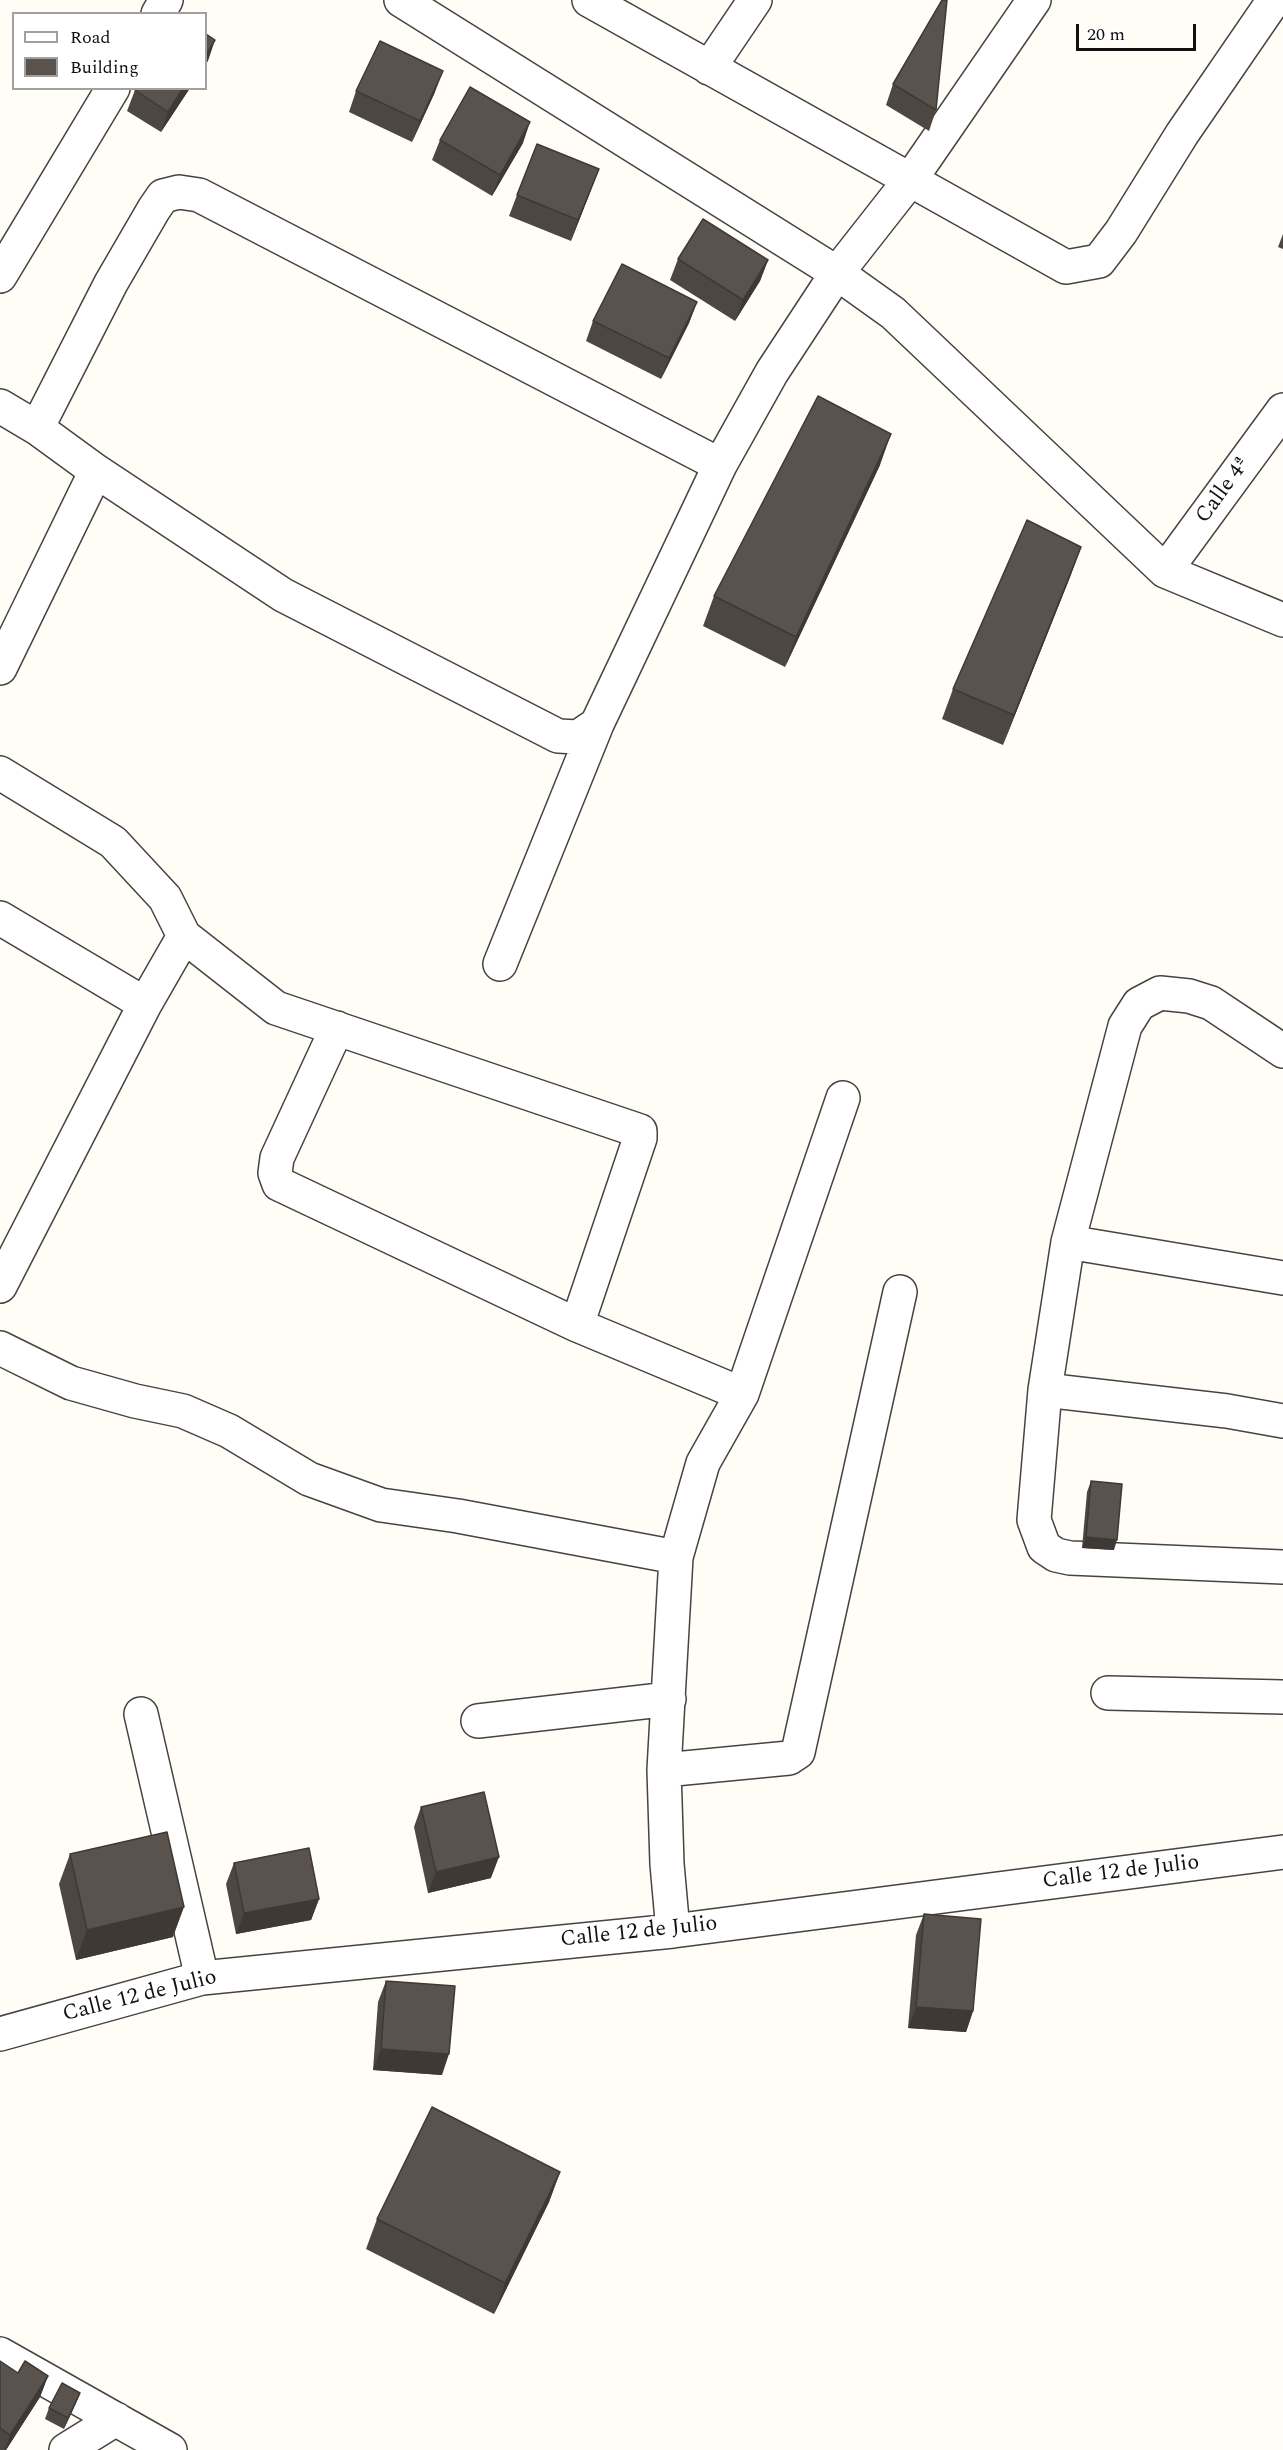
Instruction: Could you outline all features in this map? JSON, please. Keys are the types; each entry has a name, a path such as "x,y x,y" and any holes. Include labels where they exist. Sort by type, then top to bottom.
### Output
{"street":[{"path":"589,0 1066,267 1099,261 1121,232 1182,134 1274,0"},
{"path":"709,68 755,0"},
{"path":"500,964 597,724 720,465 772,372 837,273 910,180 1034,0"},
{"path":"418,4 837,273 893,313 1165,571 1283,620"},
{"path":"0,276 112,90"},
{"path":"37,428 111,283 154,209 163,196 179,192 199,195 720,465"},
{"path":"0,406 37,428 96,471 283,595 558,736 578,737 597,724"},
{"name":"Calle 4ª","path":"1165,571 1283,410"},
{"path":"0,668 96,471"},
{"path":"0,773 113,842 165,898 184,936 276,1008 640,1131 640,1138 577,1325"},
{"path":"0,918 145,1004"},
{"path":"0,1286 145,1004 184,936"},
{"path":"1283,1051 1211,1004 1189,996 1160,993 1140,1004 1125,1026 1068,1242 1045,1390 1034,1520 1044,1547 1056,1555 1070,1558 1283,1567"},
{"path":"337,1028 277,1158 275,1173 279,1184 577,1325 742,1394"},
{"path":"673,1931 667,1864 664,1770 676,1557 703,1463 742,1394 843,1098"},
{"path":"1068,1242 1283,1278"},
{"path":"664,1770 789,1758 798,1752 900,1292"},
{"path":"0,1348 71,1383 135,1401 183,1411 229,1431 309,1479 381,1505 458,1516 676,1557"},
{"path":"1045,1390 1227,1411 1283,1421"},
{"path":"1108,1693 1283,1697"},
{"path":"478,1721 669,1699"},
{"path":"141,1714 202,1978"},
{"name":"Calle 12 de Julio","path":"0,2034 202,1978 673,1931 1283,1852"},
{"path":"0,2354 170,2450"},
{"path":"66,2450 116,2419"}],"building":[{"path":"942,0 947,0 936,110 893,84"},
{"path":"207,35 215,40 207,53"},
{"path":"380,41 443,71 420,121 356,91"},
{"path":"470,87 530,122 500,175 440,140"},
{"path":"135,90 182,90 168,112"},
{"path":"537,144 599,169 578,220 517,195"},
{"path":"703,219 768,260 743,300 678,259"},
{"path":"622,264 697,302 669,358 593,321"},
{"path":"818,396 891,434 796,637 714,596"},
{"path":"1027,520 1081,547 1014,715 953,689"},
{"path":"1091,1481 1122,1484 1117,1540 1086,1537"},
{"path":"484,1792 499,1857 436,1872 421,1807"},
{"path":"167,1832 184,1907 87,1930 70,1854"},
{"path":"309,1848 319,1899 244,1913 234,1863"},
{"path":"924,1914 981,1919 973,2011 916,2007"},
{"path":"386,1981 455,1986 449,2054 381,2049"},
{"path":"432,2107 560,2172 505,2283 377,2219"},
{"path":"0,2361 18,2373 25,2361 48,2376 10,2435 0,2428"},
{"path":"62,2383 80,2393 68,2418 49,2408"}]}
